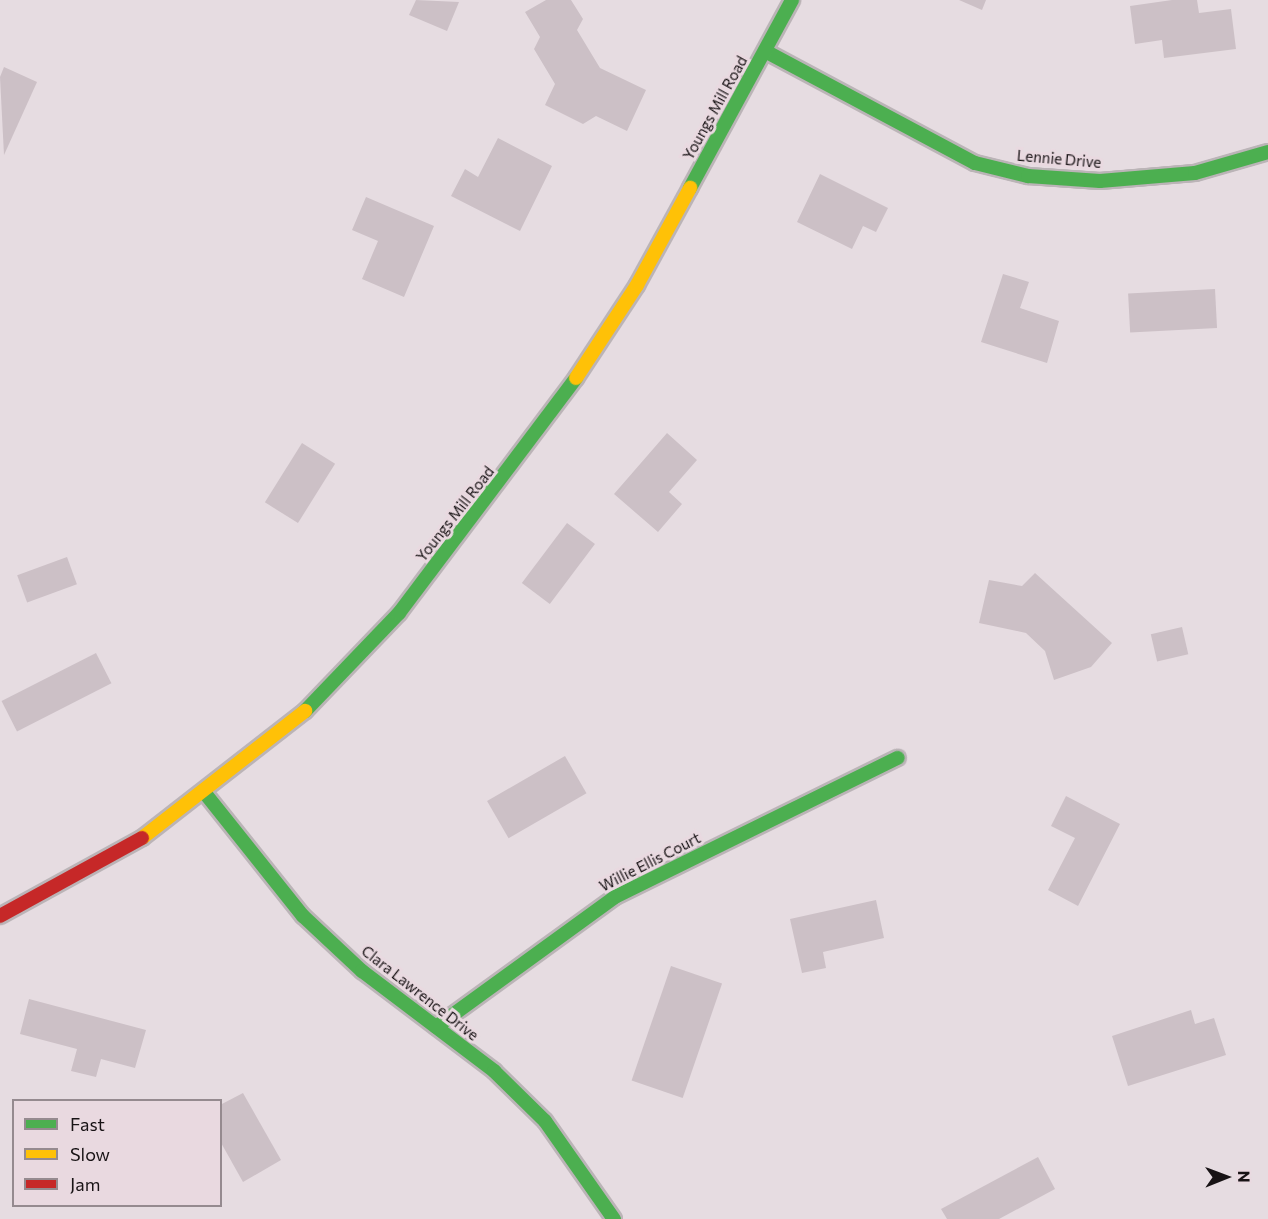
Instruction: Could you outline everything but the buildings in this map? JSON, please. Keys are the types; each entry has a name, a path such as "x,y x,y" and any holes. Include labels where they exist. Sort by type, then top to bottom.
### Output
{"street":[{"name":"Youngs Mill Road","path":"0,916 123,852 204,792 318,700 399,613 488,501 637,285 792,0"},
{"name":"Lennie Drive","path":"765,51 975,163 1028,176 1100,181 1195,173 1268,152"},
{"name":"Willie Ellis Court","path":"436,1027 615,897 898,758"},
{"name":"Clara Lawrence Drive","path":"204,792 303,916 362,971 494,1071 545,1121 614,1219"}],"traffic: fast":[{"path":"690,188 792,0"},
{"path":"765,51 975,163 1028,176 1100,181 1195,173 1268,152"},
{"path":"305,711 399,613 576,378"},
{"path":"436,1027 615,897 898,758"},
{"path":"204,792 303,916 362,971 494,1071 545,1121 614,1219"}],"traffic: slow":[{"path":"576,378 637,285 690,188"},
{"path":"142,838 305,711"}],"traffic: jam":[{"path":"0,916 142,838"}]}
